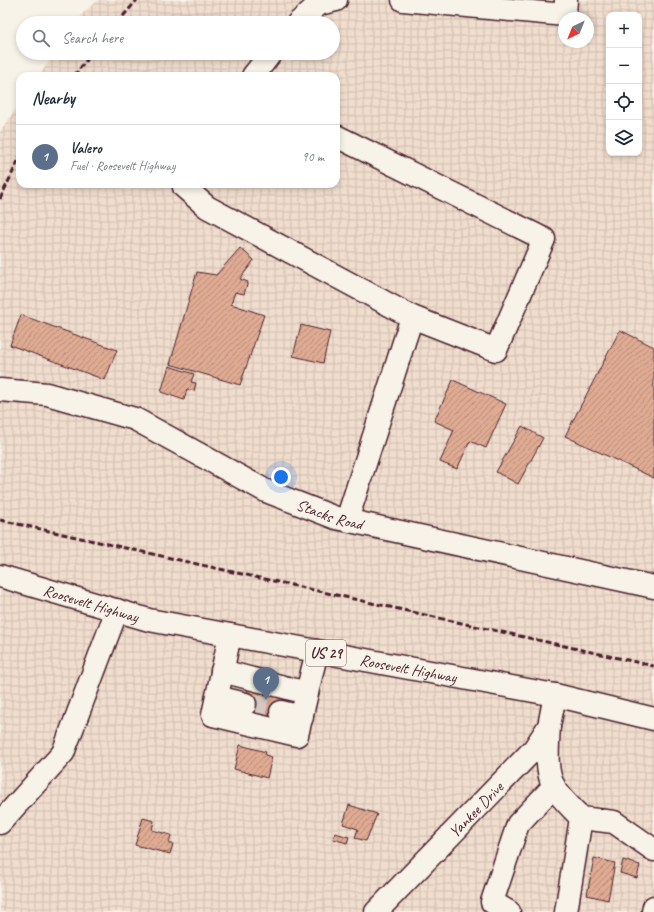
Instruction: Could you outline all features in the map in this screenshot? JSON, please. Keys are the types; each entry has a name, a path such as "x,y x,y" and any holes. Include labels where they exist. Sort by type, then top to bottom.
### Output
{"street":[{"path":"306,16 319,4 336,0"},
{"path":"403,0 565,15 566,0"},
{"path":"256,72 266,60"},
{"path":"185,188 208,207 412,317 496,350 544,239 340,138"},
{"path":"347,520 412,317"},
{"name":"Stacks Road","path":"0,390 47,394 134,419 266,491 336,518 654,587"},
{"name":"Roosevelt Highway","path":"0,576 149,620 554,695 654,719"},
{"path":"0,823 64,753 117,610"},
{"path":"230,635 212,715 297,735 317,651"},
{"path":"222,671 307,693"},
{"name":"Yankee Drive","path":"376,912 534,749 549,726 554,695"},
{"path":"217,697 245,704"},
{"path":"281,712 302,717"},
{"path":"549,726 549,776 554,786 581,818 614,822 654,850"},
{"path":"496,909 518,824 554,786"},
{"path":"566,912 581,818"},
{"path":"653,912 654,906"}],"shaded area":[{"path":"98,0 654,0 654,912 0,912 0,132 16,109 16,188 340,188 340,72 42,72 50,60 340,60 340,16 81,16"}],"building":[{"path":"240,248 254,260 240,279 248,282 244,294 235,292 231,304 264,315 240,385 170,364 197,272 216,275"},
{"path":"21,315 117,350 105,380 10,345"},
{"path":"301,325 330,332 323,363 293,356"},
{"path":"620,330 654,347 654,478 565,436"},
{"path":"169,366 194,374 191,382 196,383 194,391 187,389 184,400 161,392"},
{"path":"453,380 506,404 486,448 470,441 457,469 440,462 454,430 434,421"},
{"path":"522,426 543,438 518,484 496,472"},
{"path":"249,685 285,692 279,723 243,716"},
{"path":"240,745 266,752 265,755 272,757 267,778 234,769"},
{"path":"349,805 377,814 366,841 355,838 358,829 343,824"},
{"path":"143,818 154,821 152,830 171,835 169,844 173,844 170,854 135,845"},
{"path":"335,833 349,837 347,843 333,839"},
{"path":"594,858 615,863 608,900 587,895"},
{"path":"623,860 640,865 637,878 620,873"}],"tunnel":[{"path":"245,704 281,712"}],"railway":[{"path":"123,16 137,0"},
{"path":"77,72 87,60"},
{"path":"0,199 16,165"},
{"path":"0,520 654,666"}],"place":[{"name":"Valero","path":"266,700"}]}
